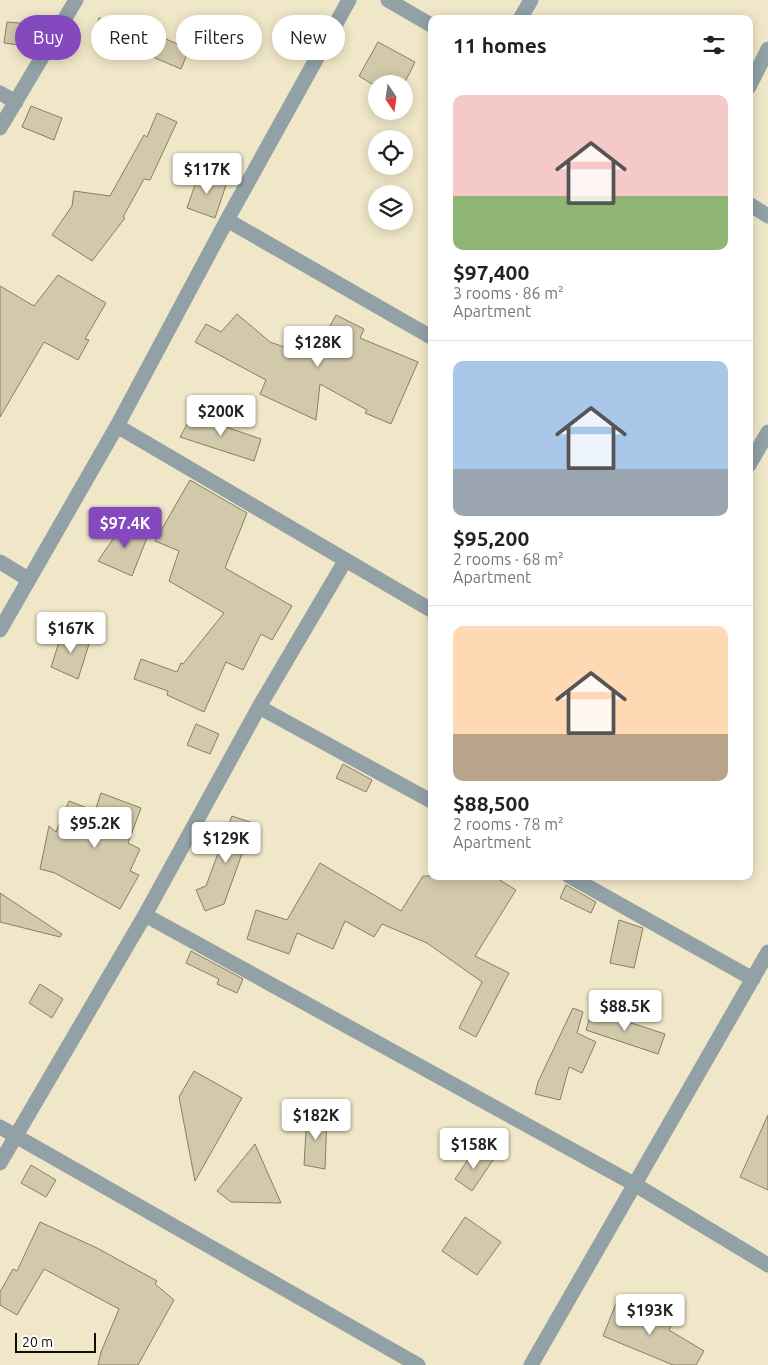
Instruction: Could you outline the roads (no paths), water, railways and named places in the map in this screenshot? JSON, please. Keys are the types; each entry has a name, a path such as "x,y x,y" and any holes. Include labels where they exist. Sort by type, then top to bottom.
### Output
{"street":[{"path":"0,128 76,0"},
{"path":"0,630 118,426 227,220 349,0"},
{"path":"388,0 428,23"},
{"path":"522,15 531,0"},
{"path":"753,79 768,49"},
{"path":"0,93 16,102"},
{"path":"753,207 768,216"},
{"path":"227,220 428,335"},
{"path":"118,426 428,608"},
{"path":"753,458 768,432"},
{"path":"0,1163 15,1134 145,915 259,707 345,561"},
{"path":"0,562 28,579"},
{"path":"259,707 428,799"},
{"path":"576,880 753,979"},
{"path":"145,915 634,1184 768,1265"},
{"path":"530,1365 768,952"},
{"path":"0,1126 418,1365"}]}
